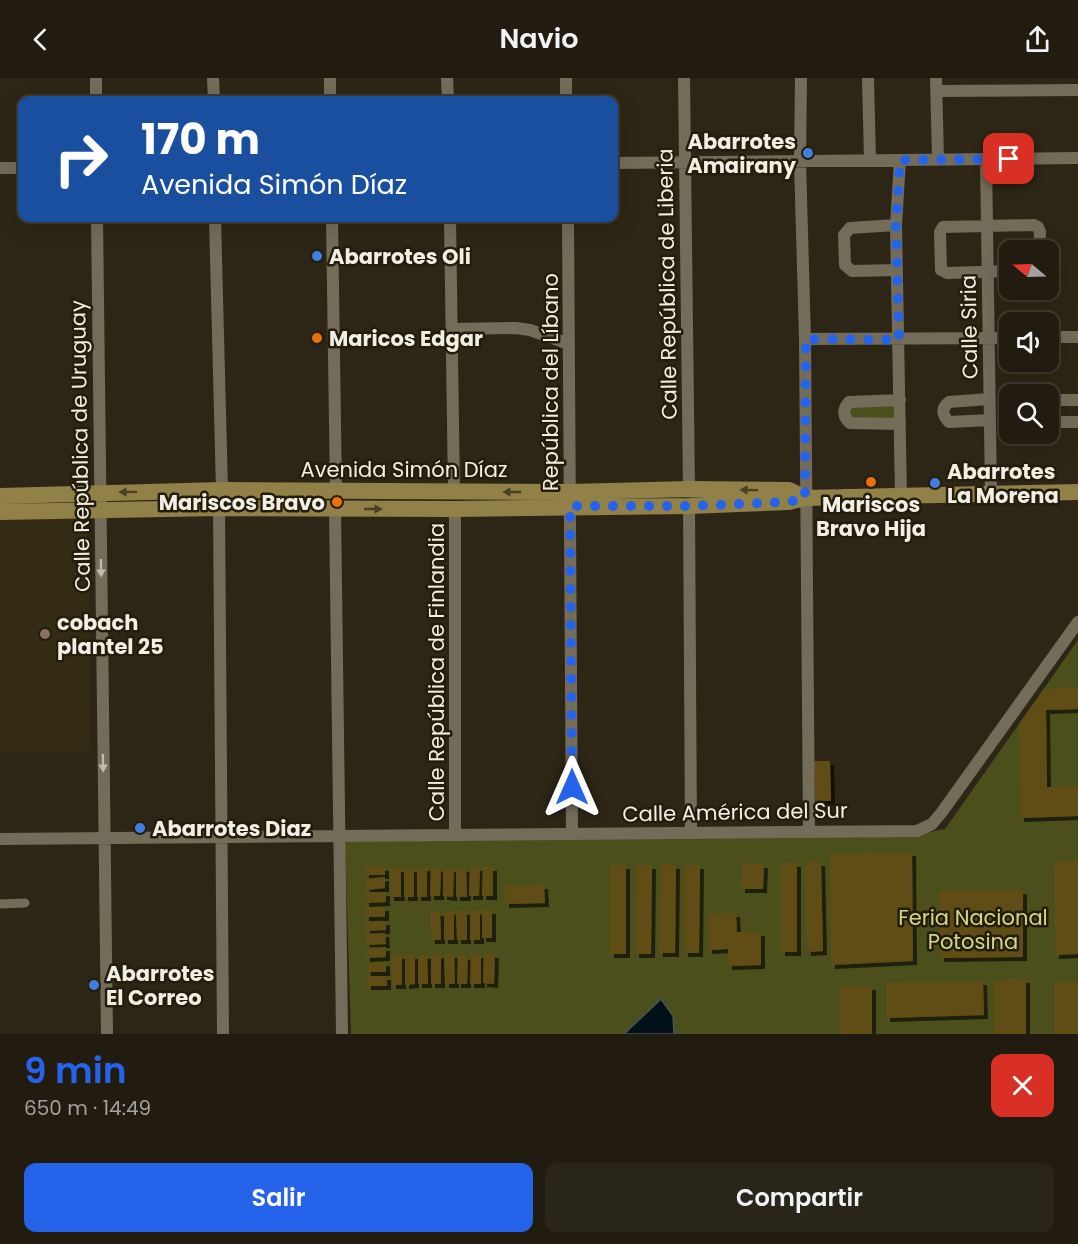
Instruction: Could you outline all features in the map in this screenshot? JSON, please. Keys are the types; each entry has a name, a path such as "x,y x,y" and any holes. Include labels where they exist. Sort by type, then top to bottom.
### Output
{"main road":[{"name":"Avenida Simón Díaz","path":"0,512 222,490 455,509 570,499"},
{"name":"Avenida Simón Díaz","path":"0,496 219,508 454,492 570,499 689,498 789,490 805,498 1078,492"}],"street":[{"path":"96,78 96,96"},
{"path":"213,78 214,96"},
{"path":"330,78 330,96"},
{"path":"447,78 448,96"},
{"path":"566,78 566,96"},
{"name":"Calle República de Liberia","path":"684,78 691,832"},
{"path":"801,78 800,161 806,339 805,498 809,831"},
{"path":"868,78 870,160"},
{"path":"936,78 938,159"},
{"path":"937,92 1078,90"},
{"path":"618,163 1078,158"},
{"name":"Calle Siria","path":"986,159 991,494"},
{"path":"900,160 896,225 901,496"},
{"path":"0,168 18,168"},
{"name":"Calle República de Uruguay","path":"97,222 107,1034"},
{"path":"215,222 222,490"},
{"path":"332,222 342,1034"},
{"path":"450,222 454,492"},
{"name":"República del Líbano","path":"568,222 572,833"},
{"path":"896,225 849,228 844,235 845,265 848,269 852,271 897,270"},
{"path":"999,271 947,273 941,270 940,232 943,227 1034,225 1040,232 1040,240"},
{"path":"452,329 516,328 530,330 569,344"},
{"path":"1059,338 1078,337"},
{"path":"806,339 999,338"},
{"path":"989,399 949,402 945,405 943,412 944,418 949,422 990,420"},
{"path":"900,400 849,402 843,413 850,423 900,424"},
{"path":"1059,400 1078,400"},
{"path":"1059,422 1078,422"},
{"path":"219,508 223,1034"},
{"name":"Calle República de Finlandia","path":"455,509 455,835"},
{"name":"Calle América del Sur","path":"0,839 917,831 932,824 1078,622"},
{"path":"0,904 25,903"}],"shaded area":[{"name":"cobach plantel 25","path":"88,516 91,751 0,752 0,518"},
{"path":"661,999 673,1016 674,1034 624,1034"}],"green space":[{"path":"893,404 893,419 850,421 848,406"},
{"name":"Feria Nacional Potosina","path":"1078,640 1078,1034 351,1034 345,840 918,834 945,829"}],"building":[{"path":"1078,688 1078,709 1046,710 1047,787 1078,787 1078,816 1020,818 1019,724 1044,689"},
{"path":"814,761 830,761 831,801 815,801"},
{"path":"912,852 913,961 831,965 830,854"},
{"path":"1078,860 1078,954 1055,955 1054,861"},
{"path":"805,862 821,862 823,951 807,952"},
{"path":"742,863 764,864 763,889 741,889"},
{"path":"781,863 797,863 797,952 781,952"},
{"path":"660,864 676,865 675,953 659,953"},
{"path":"610,865 626,865 626,954 610,954"},
{"path":"636,865 652,865 651,954 635,954"},
{"path":"684,865 700,865 699,953 684,953"},
{"path":"365,866 385,867 385,875 365,875"},
{"path":"427,867 427,897 417,897 417,868"},
{"path":"431,867 441,868 440,896 430,896"},
{"path":"470,867 480,867 479,896 469,896"},
{"path":"483,867 493,867 493,896 482,896"},
{"path":"390,868 401,868 401,897 390,897"},
{"path":"404,868 414,868 414,897 404,897"},
{"path":"443,868 454,868 453,897 443,896"},
{"path":"456,868 466,868 467,897 456,897"},
{"path":"385,877 385,888 366,890 365,879"},
{"path":"544,885 545,903 505,904 505,886"},
{"path":"1023,890 1023,957 940,958 939,891"},
{"path":"365,892 386,892 386,902 365,903"},
{"path":"365,907 385,907 385,917 365,917"},
{"path":"482,910 492,910 492,938 482,938"},
{"path":"454,911 454,940 444,940 444,912"},
{"path":"456,911 467,911 467,940 457,940"},
{"path":"470,911 480,911 480,940 470,940"},
{"path":"430,912 440,912 441,940 431,940"},
{"path":"736,913 737,932 761,932 761,965 728,966 728,949 708,950 708,914"},
{"path":"386,921 386,930 366,931 365,922"},
{"path":"385,933 386,944 366,945 365,934"},
{"path":"386,947 386,957 366,958 366,948"},
{"path":"484,953 495,954 494,984 483,983"},
{"path":"441,954 441,984 431,984 431,955"},
{"path":"454,954 455,984 445,984 444,955"},
{"path":"471,954 481,954 481,984 470,984"},
{"path":"392,955 402,955 402,985 392,985"},
{"path":"405,955 415,955 415,984 405,985"},
{"path":"418,955 427,955 428,984 418,984"},
{"path":"458,955 468,956 467,984 457,984"},
{"path":"386,962 386,972 367,972 366,963"},
{"path":"367,976 387,976 387,986 367,986"},
{"path":"1026,979 1026,1034 994,1034 994,980"},
{"path":"983,981 984,1015 886,1018 886,983"},
{"path":"1054,982 1078,982 1078,1034 1054,1034"},
{"path":"839,986 872,986 872,1034 839,1034"}],"place":[{"name":"Abarrotes Amairany","path":"808,153"},
{"name":"Abarrotes Oli","path":"317,256"},
{"name":"Maricos Edgar","path":"317,338"},
{"name":"Mariscos Bravo Hija","path":"871,482"},
{"name":"Abarrotes La Morena","path":"935,483"},
{"name":"Mariscos Bravo","path":"337,502"},
{"name":"cobach plantel 25","path":"45,634"},
{"name":"Abarrotes Diaz","path":"140,828"},
{"name":"Abarrotes El Correo","path":"94,985"}],"route":[{"path":"572,787 570,506 689,506 789,502 805,498 806,339 899,340 896,225 900,160 1009,159"}]}
